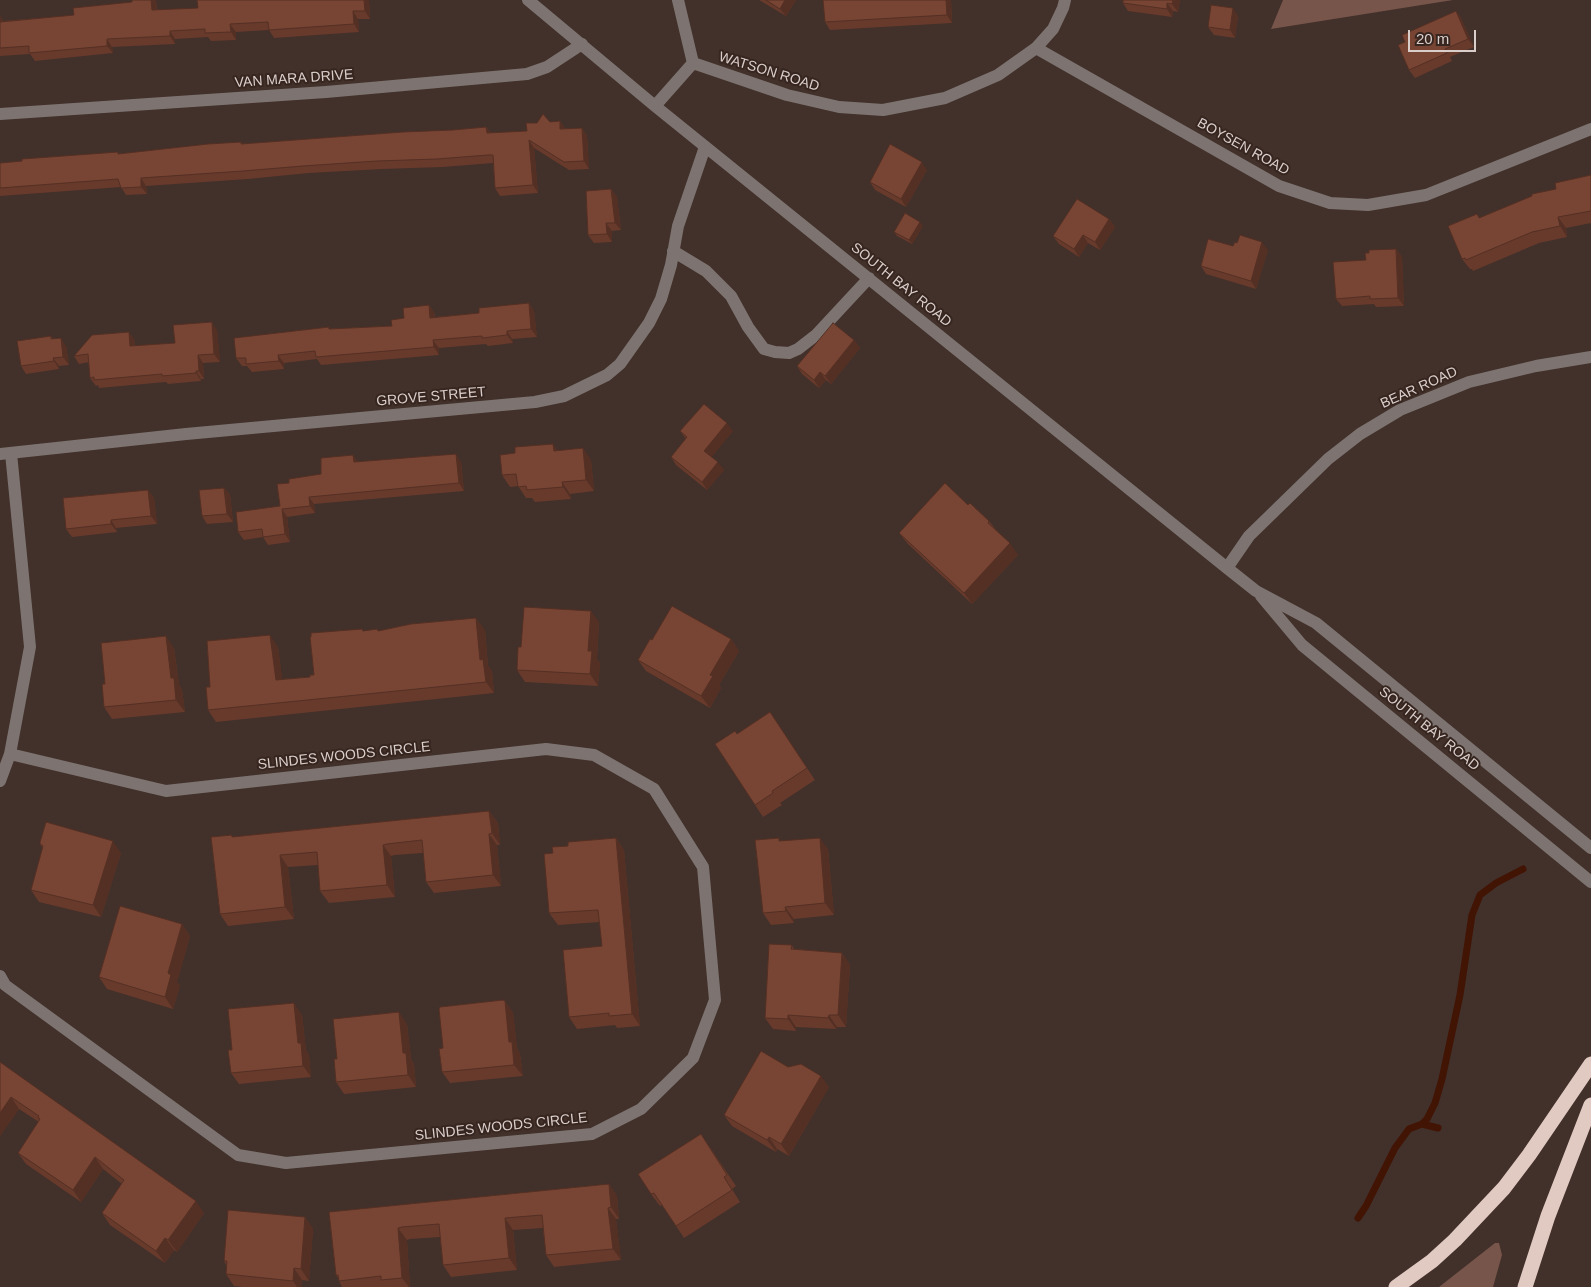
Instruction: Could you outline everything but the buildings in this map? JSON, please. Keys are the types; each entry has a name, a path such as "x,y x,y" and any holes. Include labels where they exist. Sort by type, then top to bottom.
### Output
{"highway":[{"path":"1396,1287 1432,1261 1455,1240 1504,1188 1529,1155 1591,1064"},
{"path":"1525,1287 1548,1216 1591,1106"}],"street":[{"name":"SOUTH BAY ROAD","path":"528,0 655,106 1227,568 1256,591 1316,623 1591,848"},
{"path":"655,106 693,63 678,0"},
{"name":"WATSON ROAD","path":"693,63 787,95 839,107 883,110 945,98 998,76 1036,48 1053,29 1064,8 1065,0"},
{"name":"VAN MARA DRIVE","path":"0,114 326,92 527,74 547,68 582,44"},
{"name":"BOYSEN ROAD","path":"1036,48 1279,186 1330,203 1368,205 1426,195 1591,129"},
{"name":"GROVE STREET","path":"5,454 186,434 535,402 564,396 607,375 620,364 649,323 661,299 671,265 678,226 706,147"},
{"path":"673,250 706,271 731,296 748,327 764,349 776,352 789,352 798,349 816,335 869,278"},
{"name":"BEAR ROAD","path":"1227,568 1249,536 1328,460 1360,434 1400,410 1469,382 1536,366 1591,357"},
{"path":"0,781 10,754 30,647 5,454"},
{"name":"SOUTH BAY ROAD","path":"1256,591 1302,645 1591,882"},
{"name":"SLINDES WOODS CIRCLE","path":"0,976 5,986 238,1155 286,1163 592,1134 641,1109 693,1058 714,1000 703,868 654,789 594,755 546,750 166,791 10,754"}],"shaded area":[{"path":"1283,0 1453,0 1271,29"},
{"path":"1495,1243 1499,1243 1502,1255 1493,1287 1439,1287"}],"waterway":[{"path":"1358,1218 1395,1148 1409,1129 1422,1124 1427,1119 1435,1103 1460,995 1472,915 1480,895 1496,883 1523,869"},
{"path":"1422,1124 1438,1128"}]}
